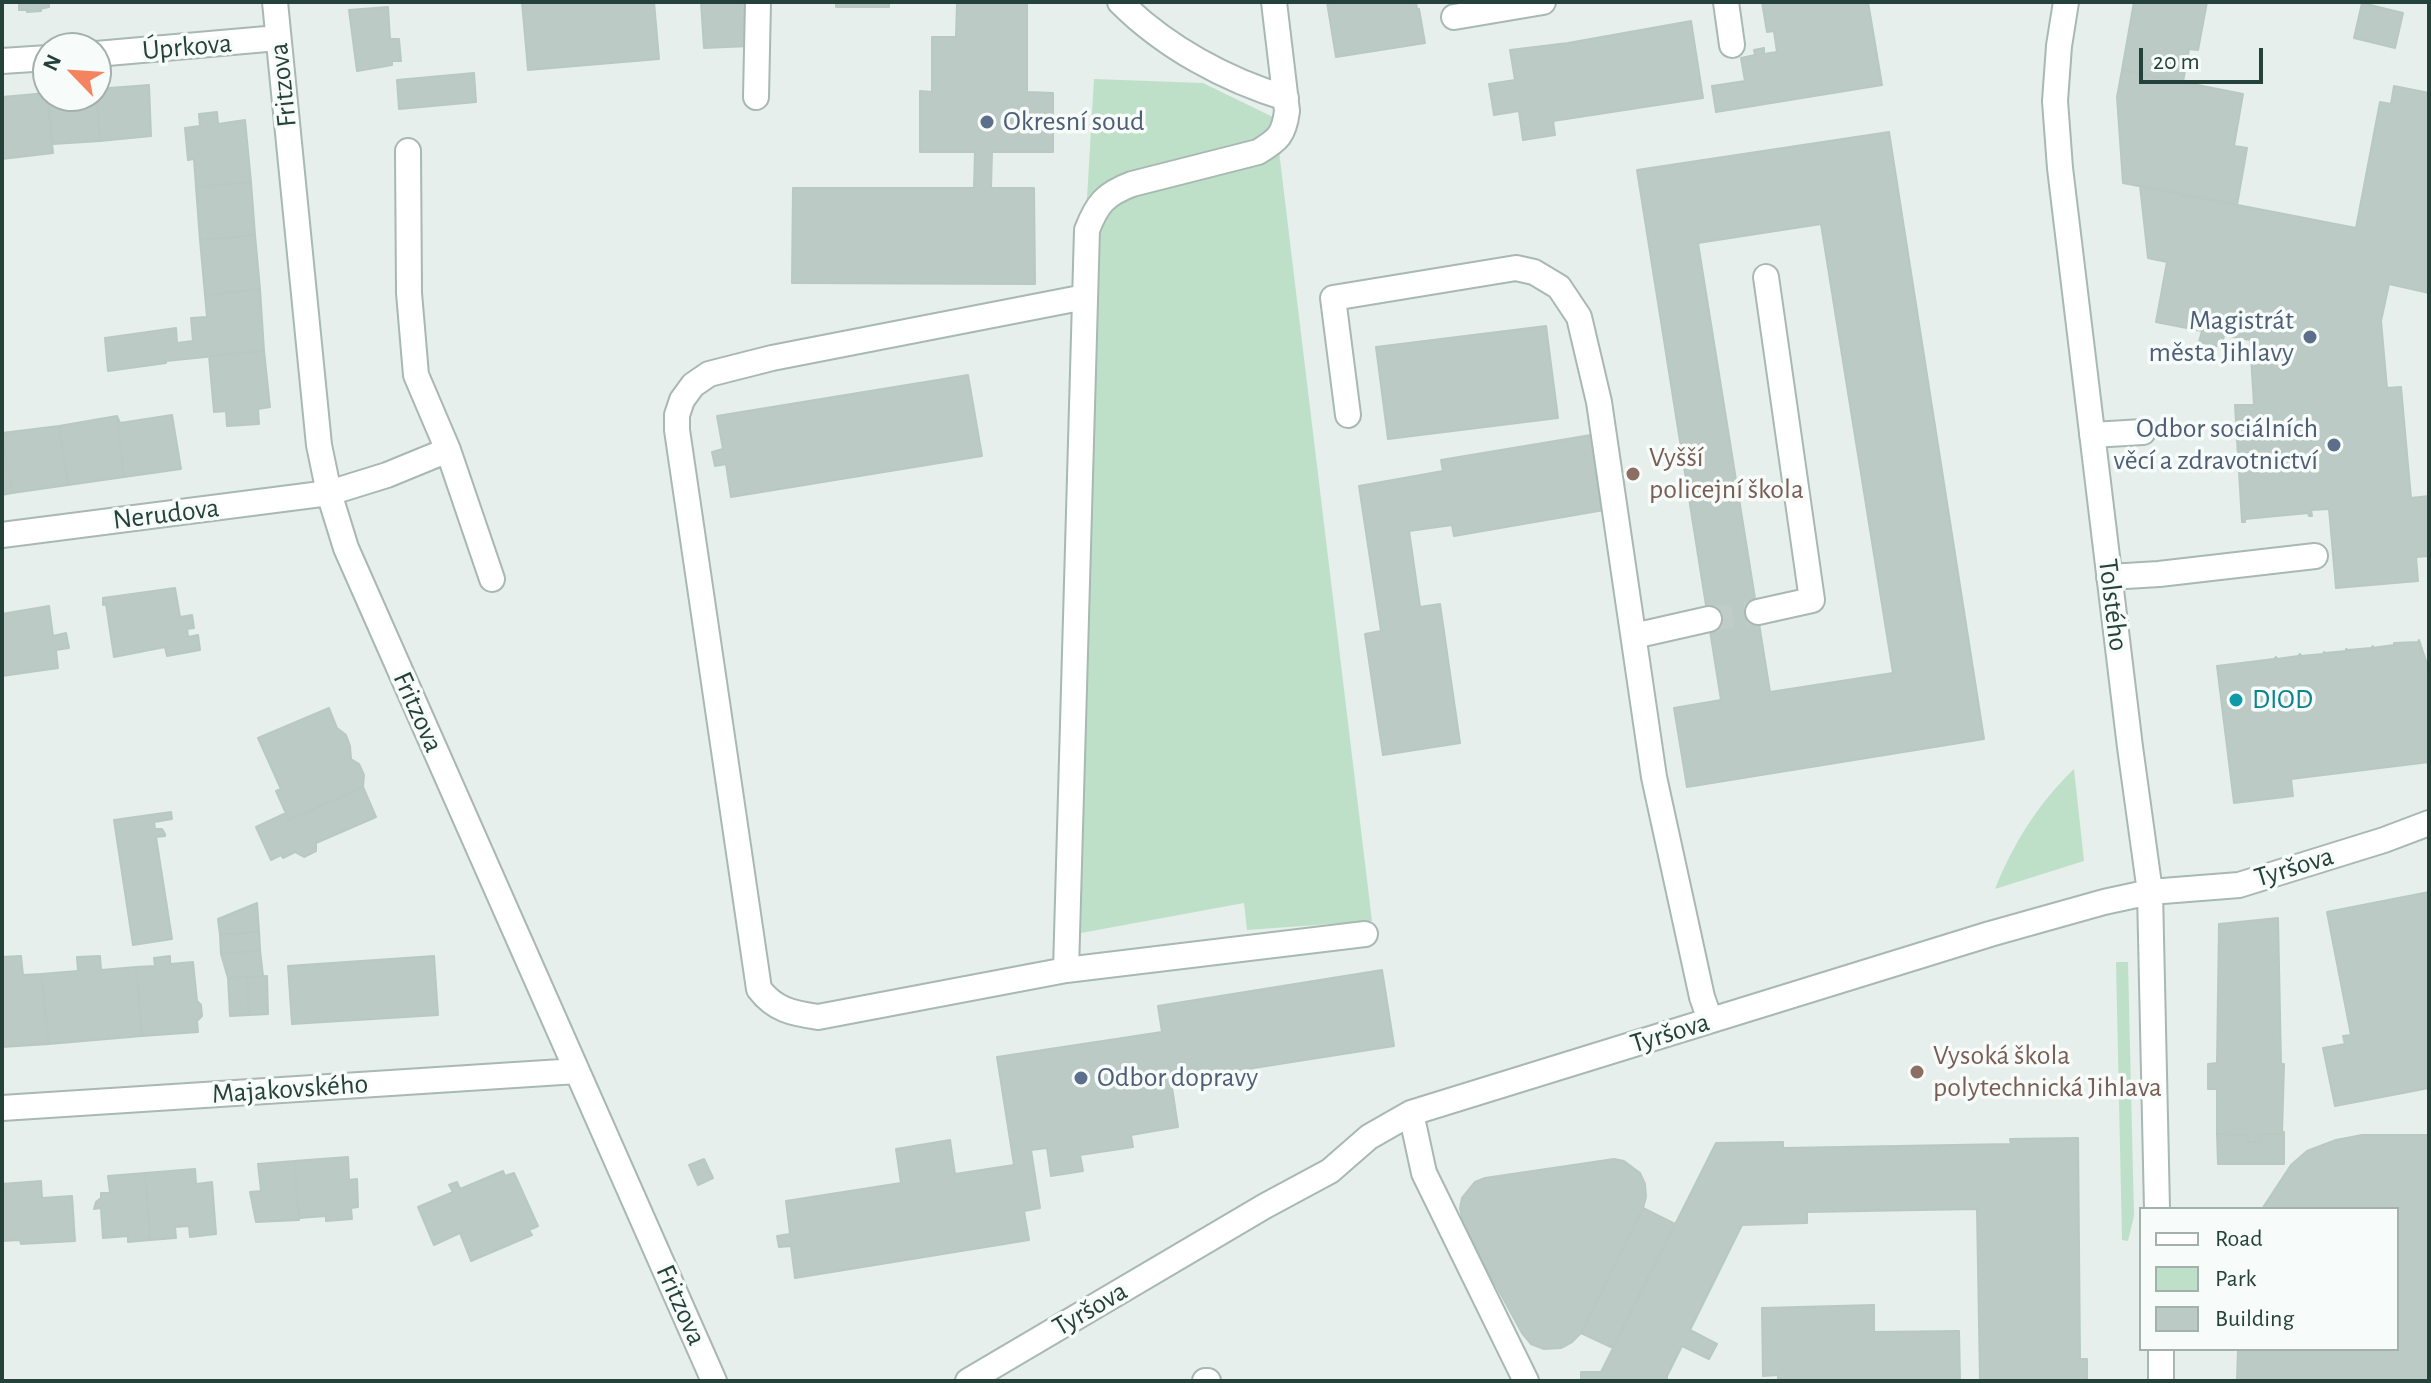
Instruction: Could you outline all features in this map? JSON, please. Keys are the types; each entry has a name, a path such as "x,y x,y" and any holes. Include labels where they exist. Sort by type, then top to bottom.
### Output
{"street":[{"name":"Fritzova","path":"275,2 319,445 329,493 346,548 714,1381"},
{"path":"756,97 758,2"},
{"path":"1120,2 1172,44 1245,84 1286,98"},
{"path":"1066,970 1087,230 1101,202 1114,191 1258,152 1275,142 1285,128 1287,111 1274,2"},
{"path":"1454,17 1543,2"},
{"path":"1726,2 1732,45"},
{"name":"Tolstého","path":"2066,2 2055,101 2060,168 2150,892 2157,1207"},
{"name":"Úprkova","path":"112,53 278,38"},
{"path":"2,61 32,59"},
{"path":"408,151 409,293 416,375 448,450 492,579"},
{"path":"1348,415 1333,298 1516,268 1534,272 1559,287 1579,317 1599,402 1654,777 1702,997 1710,1020"},
{"path":"1758,612 1812,600 1766,277"},
{"path":"1085,297 772,358 709,374 693,385 682,400 677,415 677,430 759,989 770,1003 818,1017 1066,970 1365,934"},
{"path":"2092,435 2143,432"},
{"name":"Nerudova","path":"2,535 329,493 387,475 448,450"},
{"path":"2109,577 2315,556"},
{"path":"1634,636 1709,619"},
{"name":"Tyršova","path":"968,1381 1330,1171 1369,1137 1411,1113 1990,934 2150,892 2239,885 2429,823"},
{"name":"Majakovského","path":"2,1108 577,1071"},
{"path":"1411,1113 1424,1173 1526,1381"},
{"path":"2161,1351 2161,1381"}],"green space":[{"path":"1094,79 1203,83 1275,118 1372,921 1247,930 1244,903 1081,933 1094,299 1087,198"},
{"path":"2074,769 2084,861 1995,889 2028,824"},
{"path":"2116,962 2128,962 2134,1216 2128,1241 2122,1240"}],"building":[{"path":"19,2 49,2 49,7 27,12 19,10"},
{"path":"522,2 654,2 659,59 528,70"},
{"path":"701,2 748,2 750,46 704,48"},
{"path":"836,2 889,2 889,7 836,7"},
{"name":"Okresní soud","path":"957,2 1027,2 1027,92 1053,93 1053,152 992,152 991,188 1034,188 1035,284 792,283 793,188 974,188 975,152 920,152 920,91 932,92 932,37 956,37"},
{"path":"1327,2 1416,2 1425,43 1336,57"},
{"path":"1762,2 1868,2 1882,85 1716,112 1712,86 1745,81 1741,58 1755,55 1754,50 1764,48 1764,54 1777,52 1774,31 1767,32"},
{"path":"2134,2 2207,2 2198,50 2189,49 2183,82 2122,70"},
{"path":"2362,3 2403,13 2395,48 2354,38"},
{"path":"388,7 390,39 399,39 401,61 357,71 349,10"},
{"path":"1691,21 1703,98 1553,121 1555,135 1523,140 1519,111 1494,115 1489,84 1515,80 1510,50"},
{"path":"2122,70 2243,94 2234,146 2247,148 2237,205 2123,183 2117,97"},
{"path":"474,73 476,102 399,109 397,80"},
{"path":"149,85 151,136 100,141 98,112 112,112 112,88"},
{"name":"Magistrát města Jihlavy","path":"2394,86 2429,93 2429,293 2389,284 2381,321 2387,388 2401,387 2411,498 2429,496 2429,556 2416,557 2418,581 2336,588 2329,509 2311,510 2312,516 2308,513 2245,519 2242,522 2235,405 2254,405 2250,340 2224,335 2222,347 2199,342 2202,331 2156,322 2167,262 2148,258 2140,186 2356,228 2380,102 2391,104"},
{"path":"32,94 32,112 49,112 53,153 2,159 2,97"},
{"path":"49,112 98,112 100,141 53,144"},
{"path":"217,112 218,124 245,120 251,182 196,187 194,159 188,160 185,128 200,126 199,114"},
{"path":"1889,132 1984,739 1687,787 1674,708 1721,700 1637,170","holes":["1821,224 1893,673 1770,692 1698,243"]},
{"path":"251,182 255,235 200,240 196,187"},
{"path":"255,235 260,289 205,295 200,240"},
{"path":"260,289 264,351 166,361 108,371 105,338 176,328 177,343 193,341 191,318 207,317 205,295"},
{"path":"1546,326 1558,418 1388,439 1376,347"},
{"path":"264,351 270,407 258,409 259,424 227,426 226,411 214,412 209,356"},
{"path":"968,375 982,456 731,497 726,464 715,466 712,452 723,449 717,416"},
{"path":"172,415 181,469 124,477 117,416 120,423"},
{"path":"117,416 124,477 68,485 59,426"},
{"path":"59,426 68,485 12,493 2,433"},
{"path":"2,433 12,493 2,495"},
{"path":"1591,435 1604,510 1454,536 1452,525 1409,531 1420,607 1440,604 1460,743 1383,755 1365,634 1381,631 1359,486 1443,471 1441,460"},
{"path":"175,588 180,617 192,615 194,628 187,629 188,637 198,635 200,650 167,656 165,647 114,657 103,598"},
{"path":"49,606 53,636 66,633 69,648 56,650 58,668 2,676 2,614"},
{"path":"2419,640 2429,670 2429,762 2291,779 2293,796 2234,803 2217,666"},
{"path":"329,708 337,728 346,735 351,759 359,764 364,775 363,787 289,820 276,791 281,789 258,738"},
{"path":"363,787 376,817 316,843 316,851 304,857 295,852 271,860 256,827 286,813 289,820"},
{"path":"171,812 172,819 154,822 155,829 162,829 165,834 156,837 172,939 133,945 114,820"},
{"path":"2429,892 2429,1088 2335,1106 2323,1048 2345,1044 2343,1036 2351,1035 2327,912"},
{"path":"257,903 259,931 220,935 218,919"},
{"path":"2278,918 2281,1064 2284,1064 2282,1134 2260,1134 2260,1142 2248,1142 2248,1135 2217,1134 2217,1089 2208,1089 2208,1064 2217,1063 2219,924"},
{"path":"259,931 260,950 221,954 220,935"},
{"path":"260,950 263,976 228,978 221,954"},
{"path":"21,956 23,975 41,974 49,1044 2,1047 2,957"},
{"path":"100,956 101,970 136,967 142,1036 49,1044 41,974 78,971 77,957"},
{"path":"170,956 170,964 193,962 197,1001 201,1005 202,1016 197,1021 198,1032 142,1036 136,967 155,966 154,958"},
{"path":"434,956 438,1015 292,1024 288,966"},
{"path":"1382,970 1394,1046 1171,1081 1178,1127 1131,1135 1133,1147 1080,1155 1083,1171 1051,1176 1047,1148 1031,1150 1040,1208 1024,1211 1029,1240 795,1278 791,1246 779,1247 777,1236 790,1234 786,1201 901,1183 896,1149 950,1140 955,1174 1014,1165 997,1057 1162,1032 1158,1006"},
{"path":"267,976 268,1014 249,1015 247,977"},
{"path":"247,977 249,1015 230,1016 228,978"},
{"path":"2284,1132 2284,1164 2218,1164 2217,1134 2248,1135 2248,1142 2260,1142 2260,1134"},
{"path":"2362,1135 2429,1135 2429,1381 2237,1381 2238,1351 2399,1351 2399,1207 2263,1207 2291,1165 2307,1151 2336,1140"},
{"path":"2078,1138 2080,1359 2087,1359 2087,1381 1980,1381 1977,1209 1807,1212 1807,1223 1742,1225 1690,1330 1717,1344 1709,1359 1682,1346 1667,1381 1581,1381 1581,1372 1601,1372 1716,1143 1783,1142 1783,1148 2011,1144 2010,1139"},
{"path":"348,1157 349,1180 357,1179 358,1207 351,1208 352,1219 326,1221 326,1216 299,1218 294,1161"},
{"path":"704,1159 713,1178 698,1185 689,1165"},
{"path":"1614,1159 1624,1161 1640,1173 1645,1184 1643,1208 1581,1333 1561,1348 1544,1349 1531,1344 1464,1227 1460,1208 1462,1198 1475,1182 1485,1178"},
{"path":"294,1161 299,1220 256,1222 250,1192 261,1191 258,1164"},
{"path":"195,1169 196,1184 212,1182 216,1234 190,1237 189,1226 175,1227 176,1238 150,1240 145,1173"},
{"path":"503,1171 505,1176 514,1173 538,1226 529,1230 532,1235 471,1261 460,1233 434,1245 418,1207 453,1192 449,1185 457,1182 460,1189"},
{"path":"145,1173 150,1240 128,1242 128,1236 103,1238 101,1208 94,1209 101,1193 110,1193 108,1176"},
{"path":"41,1181 42,1198 72,1196 75,1241 21,1244 20,1240 2,1241 2,1184"},
{"path":"1643,1208 1675,1224 1613,1348 1581,1333"},
{"path":"1874,1305 1874,1332 1959,1331 1960,1381 1778,1381 1778,1375 1763,1376 1762,1308"}],"tunnel":[{"path":"1709,619 1758,612"}],"place":[{"name":"Okresní soud","path":"987,122"},
{"name":"Magistrát města Jihlavy","path":"2310,337"},
{"name":"Odbor sociálních věcí a zdravotnictví","path":"2334,445"},
{"name":"Vyšší policejní škola","path":"1633,474"},
{"name":"DIOD","path":"2236,700"},
{"name":"Vysoká škola polytechnická Jihlava","path":"1917,1072"},
{"name":"Odbor dopravy","path":"1081,1078"}]}
